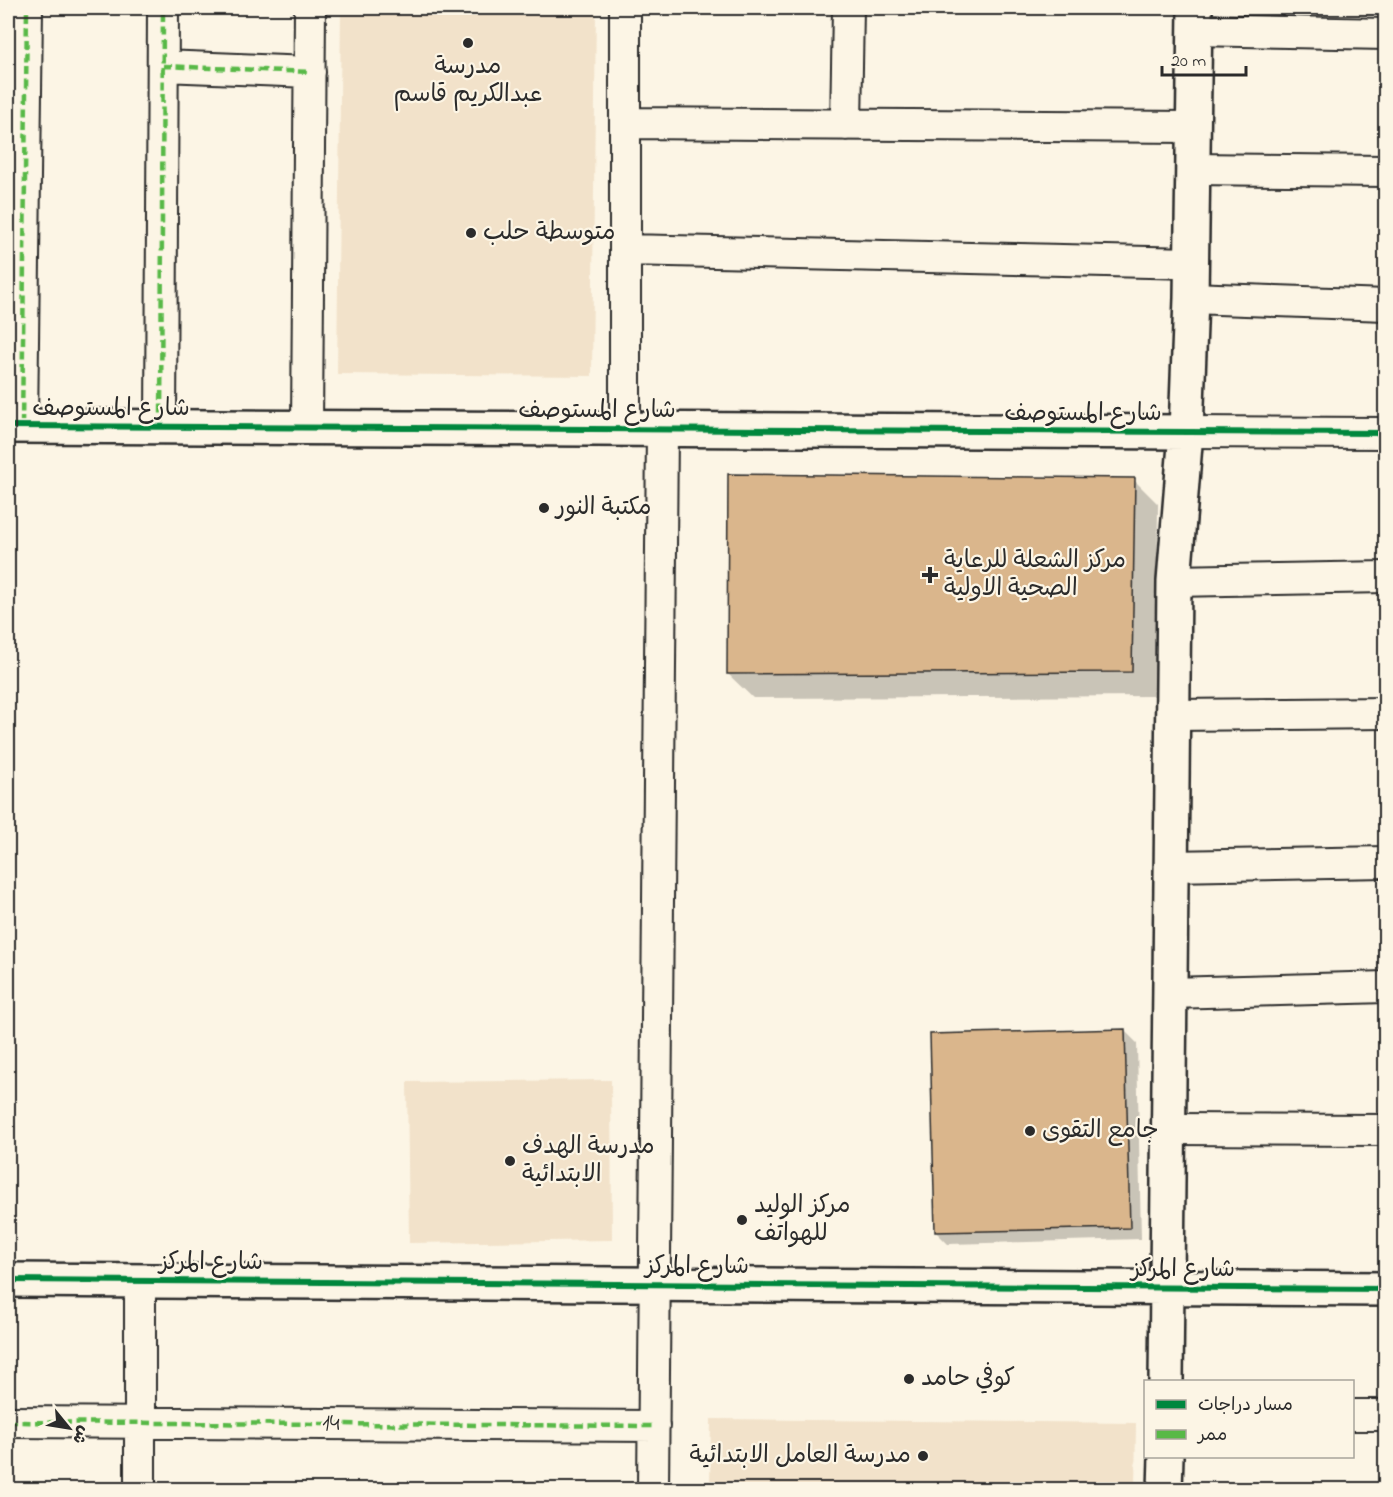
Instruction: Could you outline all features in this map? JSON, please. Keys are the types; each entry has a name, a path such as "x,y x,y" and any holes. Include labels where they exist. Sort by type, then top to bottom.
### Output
{"street":[{"path":"15,426 27,8"},
{"path":"161,427 163,8"},
{"path":"307,428 310,8"},
{"path":"625,8 625,429"},
{"path":"846,124 848,8"},
{"path":"1166,1380 1174,580 1186,432 1192,263 1195,19 1386,34"},
{"path":"163,66 310,72"},
{"path":"626,123 1193,127"},
{"path":"1193,168 1386,171"},
{"path":"626,250 1192,263"},
{"path":"1191,298 1386,305"},
{"name":"شارع المستوصف","path":"15,426 1186,432"},
{"path":"653,1490 662,430"},
{"path":"1186,432 1386,433"},
{"path":"1174,580 1386,577"},
{"path":"1173,715 1386,713"},
{"path":"1171,866 1386,862"},
{"path":"1170,993 1386,987"},
{"path":"1169,1129 1386,1130"},
{"name":"شارع المركز","path":"8,1280 1386,1289"},
{"path":"140,1281 140,1490"},
{"path":"1354,1415 1386,1415"},
{"name":"14","path":"8,1422 654,1426"},
{"path":"1165,1490 1166,1458"}],"shaded area":[{"path":"341,8 596,8 592,376 337,374"},
{"name":"مدرسة الهدف الابتدائية","path":"611,1080 612,1240 409,1243 407,1082"},
{"name":"مدرسة العامل الابتدائية","path":"711,1419 1136,1423 1135,1489 710,1489"}],"building":[{"name":"مركز الشعلة للرعاية الصحية الاولية","path":"728,474 1135,478 1132,672 727,674"},
{"name":"جامع التقوى","path":"1125,1029 1130,1228 935,1232 930,1034"}],"marked path":[{"path":"22,426 27,8"},
{"path":"161,427 163,8"},
{"path":"163,66 310,72"},
{"path":"8,1422 654,1426"}],"cycle path":[{"path":"8,426 1386,433"},
{"path":"8,1280 1386,1289"}],"place":[{"name":"مدرسة عبدالكريم قاسم","path":"468,43"},
{"name":"متوسطة حلب","path":"471,233"},
{"name":"مكتبة النور","path":"544,508"},
{"name":"مركز الشعلة للرعاية الصحية الاولية","path":"930,575"},
{"name":"جامع التقوى","path":"1030,1131"},
{"name":"مدرسة الهدف الابتدائية","path":"510,1161"},
{"name":"مركز الوليد للهواتف","path":"742,1220"},
{"name":"كوفي حامد","path":"909,1379"},
{"name":"مدرسة العامل الابتدائية","path":"923,1456"}]}
